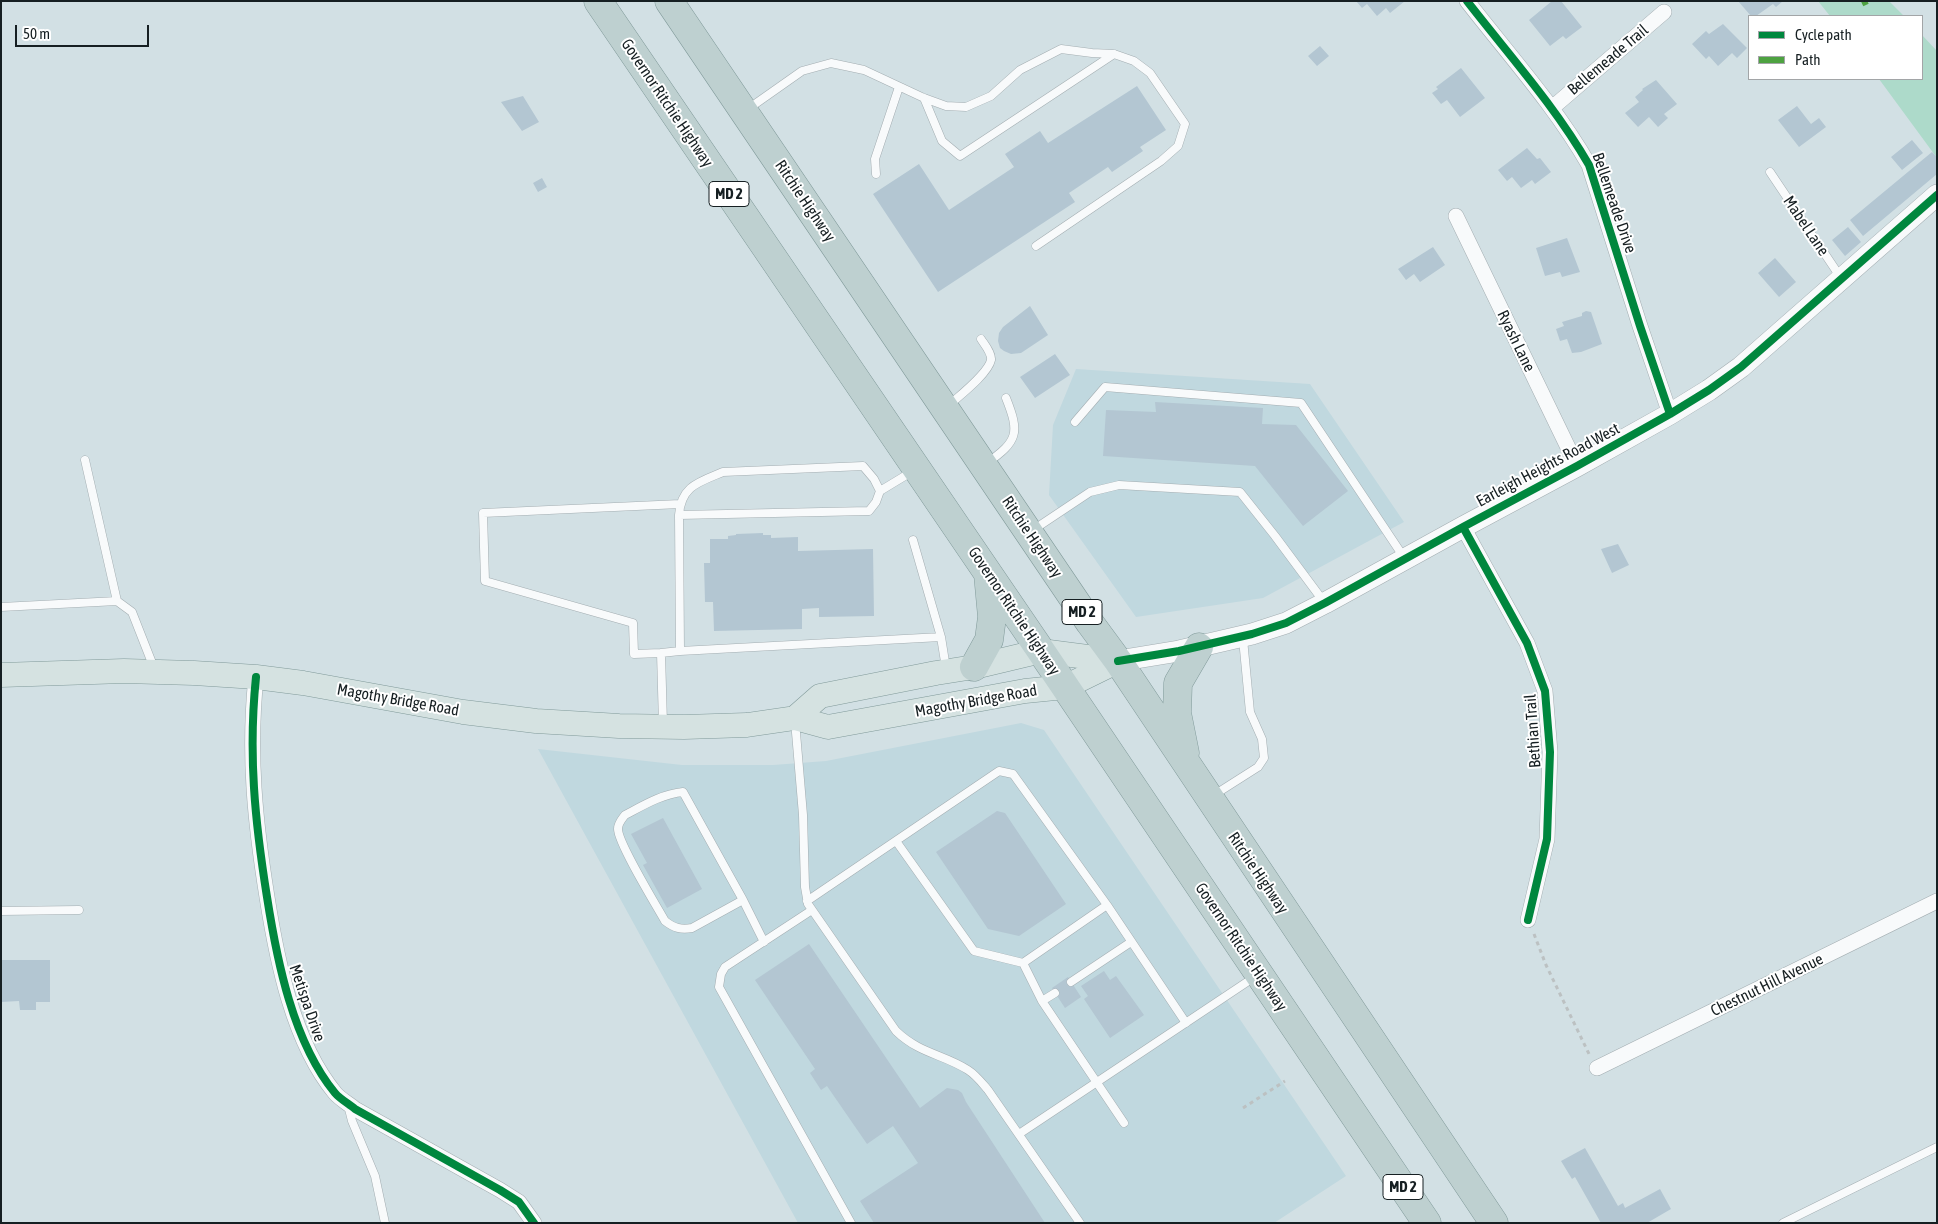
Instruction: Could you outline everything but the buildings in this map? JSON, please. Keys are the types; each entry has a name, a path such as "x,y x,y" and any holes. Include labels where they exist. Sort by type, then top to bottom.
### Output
{"highway":[{"name":"Governor Ritchie Highway","path":"598,1 1041,651 1427,1223"},
{"name":"Ritchie Highway","path":"668,1 1090,623 1118,661 1494,1223"},
{"path":"974,667 989,640 992,617 988,573"},
{"path":"1188,766 1177,713 1178,683 1199,647"}],"main road":[{"name":"Magothy Bridge Road","path":"795,718 820,696 974,667 1041,651 1118,661"},
{"name":"Magothy Bridge Road","path":"1,675 124,671 256,678 367,694 497,717 577,724 747,725 795,718 828,727 1025,691 1065,687 1118,661"}],"street":[{"name":"Bellemeade Drive","path":"1468,1 1552,108 1590,165 1640,326 1670,414"},
{"name":"Bellemeade Trail","path":"1552,108 1664,12"},
{"name":"Earleigh Heights Road West","path":"1118,661 1199,647 1242,637 1286,623 1325,604 1670,414 1741,367 1937,195"},
{"name":"Ryash Lane","path":"1456,216 1578,466"},
{"name":"Bethian Trail","path":"1463,527 1527,643 1545,691 1550,752 1547,839 1528,920"},
{"name":"Metispa Drive","path":"256,678 252,741 256,831 275,947 286,989 309,1050 322,1075 336,1095 355,1109 519,1202 534,1223"},
{"name":"Chestnut Hill Avenue","path":"1596,1068 1937,901"}],"lane":[{"path":"744,112 802,71 831,63 864,70 924,98 946,106 966,107 991,96 1020,70 1061,49 1114,54 1134,61 1150,73 1185,124 1178,146 1161,161 1036,246"},
{"path":"924,98 942,141 960,156 1114,54"},
{"path":"876,174 875,159 899,87"},
{"name":"Mabel Lane","path":"1770,172 1842,280"},
{"path":"945,409 977,380 991,360 981,339"},
{"path":"1075,422 1105,387 1301,403 1405,559"},
{"path":"983,465 1006,450 1012,440 1015,421 1006,398"},
{"path":"86,460 117,601"},
{"path":"680,651 679,515 680,504 687,490 705,479 723,472 863,466 874,479 880,491"},
{"path":"679,515 869,510 876,502 880,491 917,469"},
{"path":"1029,533 1090,492 1119,485 1240,492 1325,604"},
{"path":"680,504 484,513 485,581 633,623 634,654 941,637"},
{"path":"913,540 941,637 946,671"},
{"path":"1,606 117,601 132,612 155,672"},
{"path":"1209,799 1258,767 1264,758 1262,740 1250,712 1242,637"},
{"path":"661,653 663,726"},
{"path":"795,718 802,804 805,887 807,901 812,910 896,1031 907,1042 917,1048 970,1071 988,1090 1080,1223"},
{"path":"807,901 999,771 1013,774 1107,905 1186,1023"},
{"path":"743,900 692,928 685,930 673,927 665,921 623,844 618,829 625,814 671,793 684,792 743,900 764,942"},
{"path":"896,841 974,951 1023,963 1107,905"},
{"path":"1,911 79,910"},
{"path":"812,910 725,967 721,974 719,987 851,1223"},
{"path":"1071,982 1132,942"},
{"path":"1023,963 1042,1001 1124,1124"},
{"path":"1018,1134 1259,974"},
{"path":"1042,1001 1055,993"},
{"path":"347,1103 352,1121 375,1176 385,1223"},
{"path":"1783,1223 1937,1147"}],"path":[{"path":"1528,920 1546,965 1596,1068"},
{"path":"1243,1108 1285,1081"}],"shaded area":[{"path":"1076,369 1310,384 1404,522 1263,598 1136,617 1049,495 1053,425"},
{"path":"1021,723 1044,730 1346,1176 1274,1223 798,1223 538,749 682,765 773,765 826,761"}],"green space":[{"path":"1818,1 1889,1 1903,15 1829,15"},
{"path":"1923,36 1937,51 1937,158 1880,80 1923,80"}],"marked path":[{"path":"1864,1 1866,5"}],"cycle path":[{"path":"1467,1 1547,101 1589,165 1670,414"},
{"path":"1118,661 1179,651 1252,634 1286,623 1670,414 1709,390 1741,367 1937,195"},
{"path":"1463,527 1527,643 1545,691 1550,752 1547,839 1528,920"},
{"path":"256,677 253,761 256,815 263,869 271,922 282,974 289,1000 308,1050 320,1073 335,1093 355,1109 519,1202 534,1223"}]}
